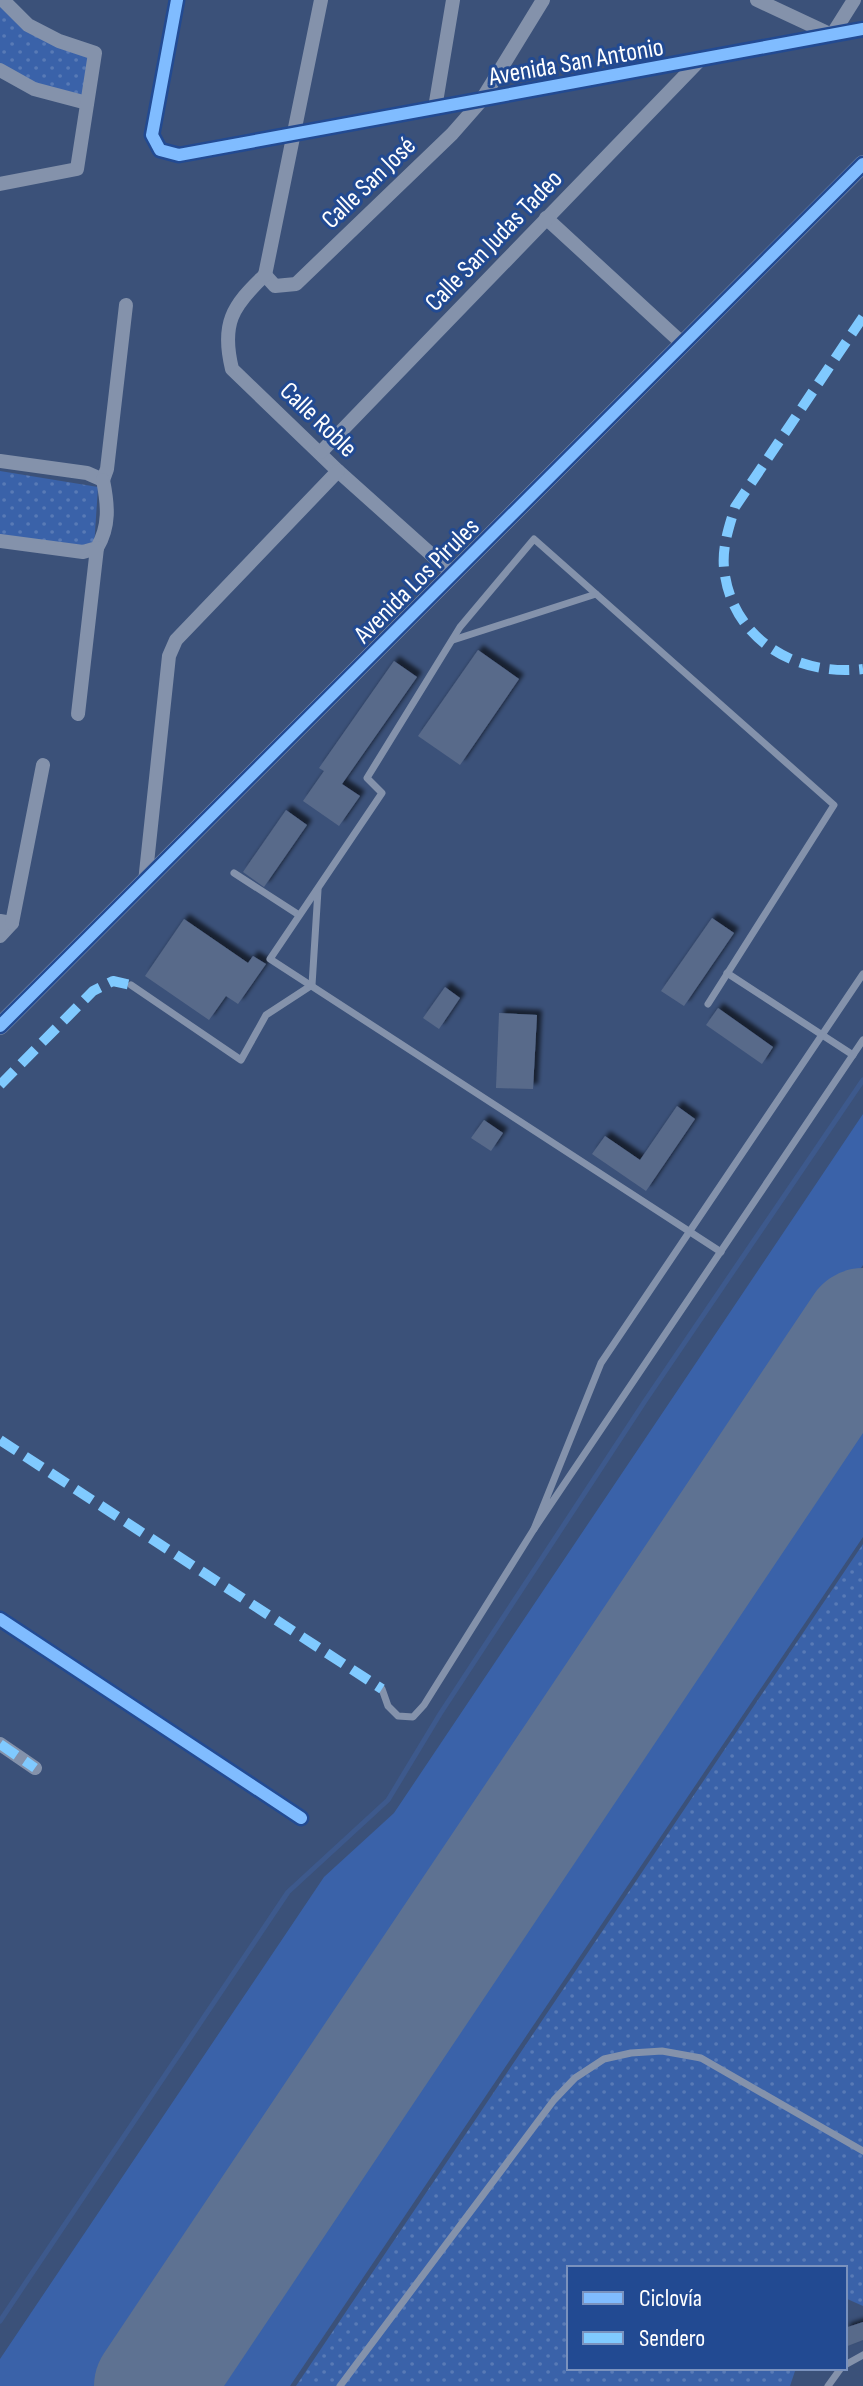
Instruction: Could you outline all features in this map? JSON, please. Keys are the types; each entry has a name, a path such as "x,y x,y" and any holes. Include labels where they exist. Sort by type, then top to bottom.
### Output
{"street":[{"path":"0,184 77,169 95,53 59,41 28,25 3,0"},
{"name":"Avenida San Antonio","path":"177,0 152,135 160,150 179,155 863,29"},
{"path":"265,275 321,0"},
{"path":"435,108 453,0"},
{"name":"Calle San José","path":"265,275 275,286 296,284 452,134 481,101 543,0"},
{"path":"757,0 832,35 854,0"},
{"name":"Calle San Judas Tadeo","path":"321,452 700,60"},
{"path":"0,70 34,89 87,103"},
{"name":"Avenida Los Pirules","path":"0,1026 863,164"},
{"path":"546,218 683,344"},
{"name":"Calle Roble","path":"265,275 247,292 229,321 227,346 232,369 338,471 453,574"},
{"path":"78,714 97,548 106,532 103,480 107,469 126,305"},
{"path":"0,461 87,473 103,480"},
{"path":"145,882 169,656 176,640 338,471"},
{"path":"0,541 83,552 97,548"},
{"path":"0,936 6,922 43,765"},
{"path":"0,1619 301,1818"},
{"path":"0,1744 35,1768"}],"lane":[{"path":"708,1004 834,805 534,539 460,627 367,778 382,793 270,959 721,1252"},
{"path":"453,640 596,594"},
{"path":"234,873 299,915"},
{"path":"312,985 319,886"},
{"path":"727,973 853,1055"},
{"path":"534,1529 601,1363 863,974"},
{"path":"131,985 241,1060 266,1015 312,985"},
{"path":"382,1689 388,1706 398,1716 413,1717 419,1711 534,1529 863,1040"},
{"path":"340,2386 554,2100 575,2078 604,2059 662,2051 701,2058 863,2151"}],"shaded area":[{"path":"0,0 28,25 95,53 87,103 0,70"},
{"path":"0,471 98,487 94,547 0,538"},
{"path":"863,1114 863,1265 110,2386 0,2386 0,2359 324,1877 394,1813"},
{"path":"863,1388 863,1537 290,2386 194,2386"},
{"path":"863,1544 863,2306 847,2299 847,2266 567,2266 567,2370 795,2370 790,2386 296,2386"}],"building":[{"path":"478,650 519,679 460,765 418,736"},
{"path":"394,661 417,677 342,784 360,796 339,826 303,801 324,771 319,768"},
{"path":"286,810 307,825 264,887 243,872"},
{"path":"712,918 734,933 684,1006 661,991"},
{"path":"184,919 248,963 253,956 266,964 238,1004 226,996 209,1020 145,976"},
{"path":"445,987 460,998 439,1029 423,1018"},
{"path":"718,1008 773,1047 762,1064 706,1025"},
{"path":"499,1013 537,1015 533,1089 496,1088"},
{"path":"677,1106 695,1119 646,1191 592,1154 605,1136 640,1160"},
{"path":"484,1120 503,1133 491,1151 471,1138"},
{"path":"863,2322 863,2340 847,2346 847,2327"}],"waterway":[{"path":"0,2321 288,1892 388,1800 440,1714 645,1401 863,1080"}],"runway":[{"path":"153,2386 863,1327"}],"marked path":[{"path":"863,317 735,507 726,537 724,560 729,593 739,615 753,633 771,648 814,667 863,669"},
{"path":"0,1085 93,991 113,981 131,985"},
{"path":"0,1440 382,1689"},
{"path":"0,1744 35,1768"}],"cycle path":[{"path":"177,0 152,135 160,150 179,155 863,29"},
{"path":"0,1026 863,164"},
{"path":"0,1619 301,1818"}]}
